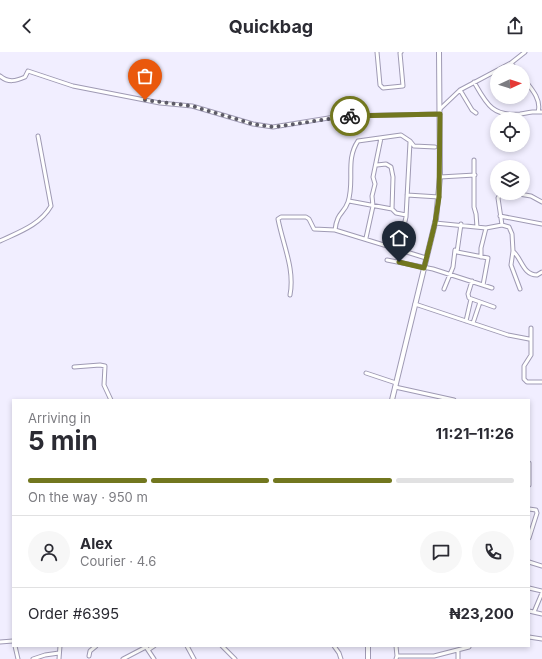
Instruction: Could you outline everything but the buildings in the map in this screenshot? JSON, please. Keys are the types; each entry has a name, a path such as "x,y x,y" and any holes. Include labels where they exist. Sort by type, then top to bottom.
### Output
{"main road":[{"path":"392,399 435,223 439,197 439,52"},
{"path":"368,647 368,659"}],"street":[{"path":"377,52 380,85 383,88 403,86 401,52"},
{"path":"511,64 526,52"},
{"path":"0,76 4,80 15,82 25,77 28,71 74,86 160,102 192,106 253,124 273,127 341,116 440,112 460,90 490,74"},
{"path":"474,82 493,110 516,114 540,112 540,104 538,99 530,88"},
{"path":"460,90 472,110 476,113"},
{"path":"335,230 339,215 349,201 351,179 350,160 357,143 401,135 415,147 434,147"},
{"path":"0,241 33,226 46,215 51,206 38,136"},
{"path":"366,238 373,206 373,177 377,165 381,138"},
{"path":"399,248 406,215 410,142"},
{"path":"474,160 474,207 477,227"},
{"path":"377,165 389,165 392,171 392,209"},
{"path":"440,177 474,175"},
{"path":"406,195 439,197"},
{"path":"530,196 542,202"},
{"path":"498,200 502,226"},
{"path":"349,201 392,209 396,213 406,215"},
{"path":"500,216 542,224"},
{"path":"290,295 292,283 289,260 278,219 306,217 309,219 314,229 335,230 366,238 426,258"},
{"path":"435,223 461,224 486,228 502,226 509,227 511,230 513,251 511,265 520,289"},
{"path":"457,252 461,224"},
{"path":"481,257 480,253 486,228"},
{"path":"444,289 451,274 455,250 457,252 488,259 483,285"},
{"path":"513,251 520,258 523,266 529,273 537,275 542,272"},
{"path":"387,260 451,274 492,288"},
{"path":"472,281 468,294 471,299 494,307"},
{"path":"466,321 471,299"},
{"path":"473,324 480,302"},
{"path":"415,304 508,335 530,338"},
{"path":"531,328 531,355 524,366 524,379 527,382 542,382"},
{"path":"74,367 105,366 104,385 111,399"},
{"path":"366,373 396,385 450,399"},
{"path":"530,509 536,510 537,513 530,535"},
{"path":"530,562 542,566"},
{"path":"530,588 542,592 534,612"},
{"path":"530,611 542,614"},
{"path":"530,637 542,639"},
{"path":"0,642 12,641"},
{"path":"15,647 18,659"},
{"path":"59,659 60,647"},
{"path":"89,656 90,651 95,647"},
{"path":"223,647 235,659"},
{"path":"335,647 339,652 341,659"},
{"path":"396,647 396,658 440,655 469,647"},
{"path":"124,659 147,648 154,659"},
{"path":"188,648 194,659"},
{"path":"458,651 458,659"},
{"path":"32,659 59,653"}],"way so far":[{"path":"145,100 192,106 253,124 273,127 341,116 350,116"}],"route":[{"path":"350,116 440,114 439,197 435,223 424,268 399,262"}]}
